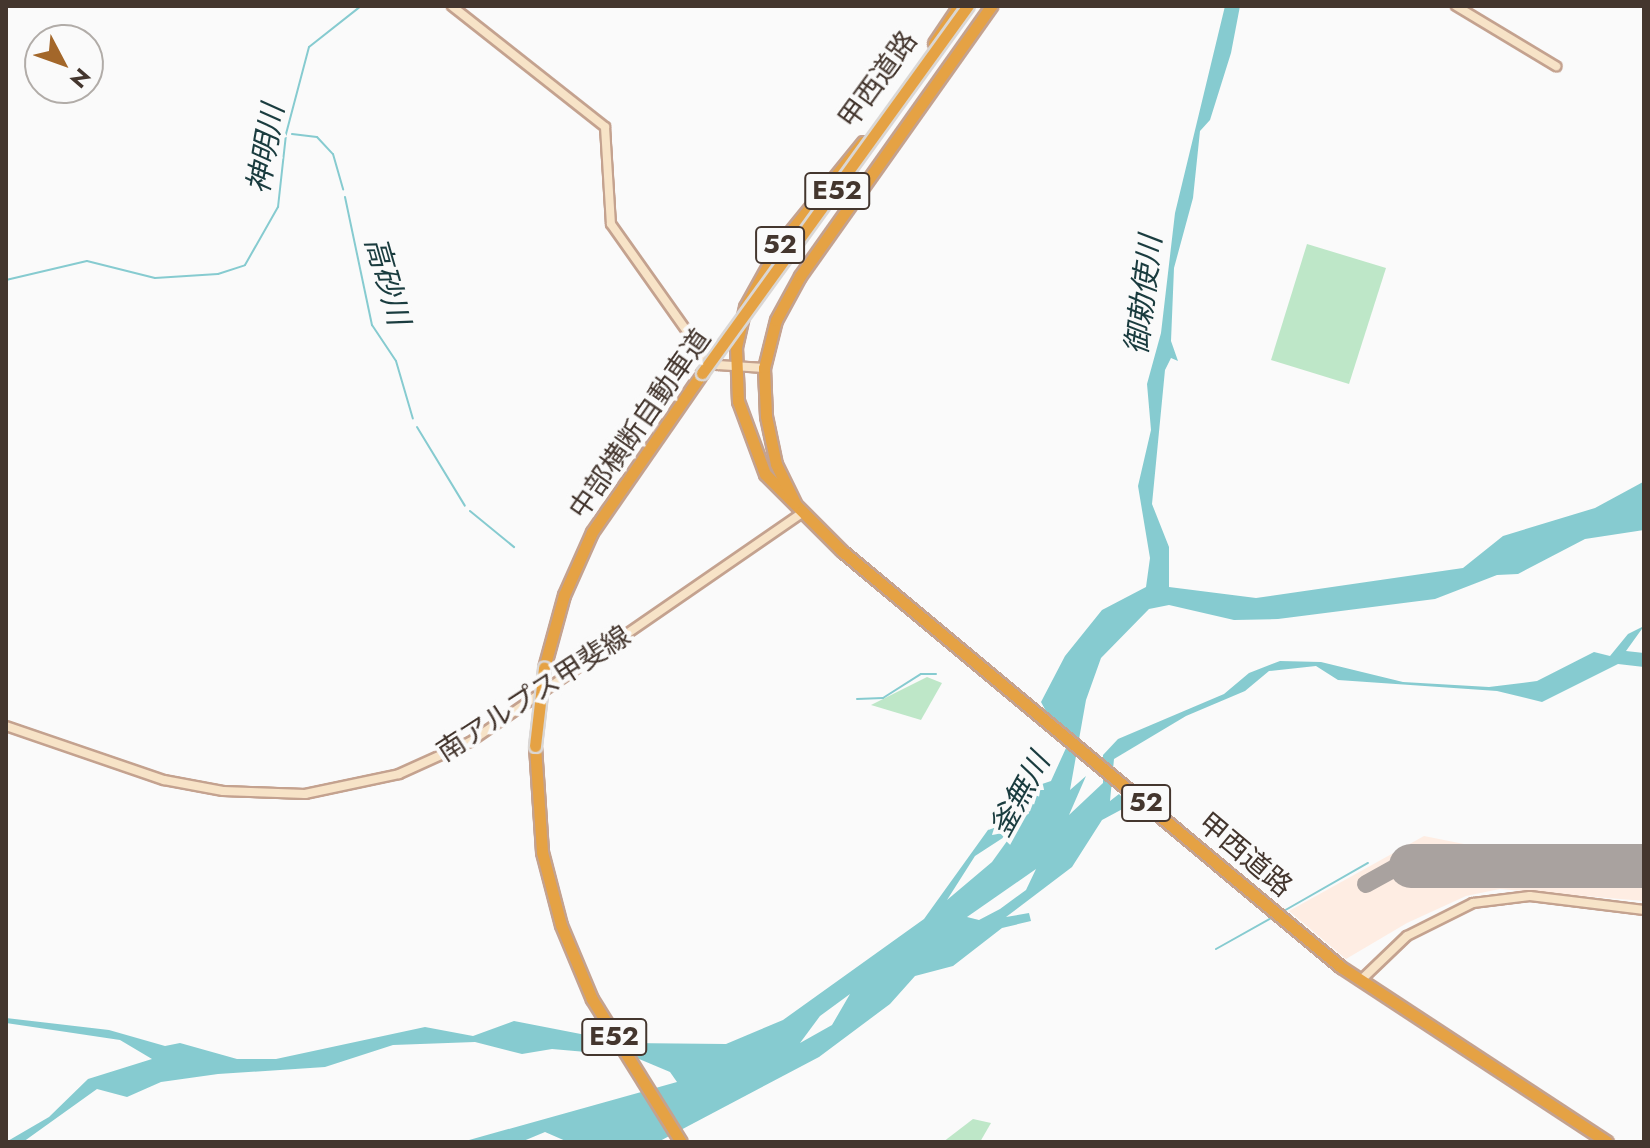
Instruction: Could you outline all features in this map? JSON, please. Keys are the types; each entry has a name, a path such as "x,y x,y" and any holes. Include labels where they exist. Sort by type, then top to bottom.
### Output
{"highway":[{"name":"甲西道路","path":"959,6 887,111 765,265 745,307 735,366 741,419 755,457 801,514 1309,940 1360,981 1607,1142"},
{"name":"中部横断自動車道","path":"681,1142 592,999 561,925 540,841 535,746 544,668 564,595 592,532 702,373 968,6"},
{"name":"甲西道路","path":"801,514 770,441 764,368 776,320 800,276 991,6"}],"street":[{"path":"452,6 605,127 607,205 617,235 706,358 735,366 764,368"},
{"path":"1456,6 1556,66"},
{"name":"南アルプス甲斐線","path":"6,726 164,780 223,791 305,794 372,781 470,742 801,514"},
{"path":"1360,981 1407,936 1473,903 1530,896 1644,910"}],"shaded area":[{"path":"1424,836 1469,845 1644,846 1644,901 1500,889 1466,896 1407,923 1346,959 1289,911"}],"green space":[{"path":"1307,244 1386,268 1349,384 1271,360"},
{"path":"927,677 942,683 921,720 871,705"},
{"path":"973,1119 991,1123 980,1142 943,1142"}],"water":[{"name":"釜無川","path":"1225,6 1240,6 1231,53 1210,120 1200,131 1193,198 1174,268 1171,341 1178,361 1171,358 1165,370 1152,504 1169,547 1169,587 1256,598 1463,568 1503,536 1595,508 1643,482 1644,530 1585,539 1518,574 1497,575 1435,599 1278,619 1234,620 1169,605 1149,609 1101,658 1086,700 1070,790 1086,776 1069,815 1103,783 1103,755 1118,739 1224,694 1249,673 1280,661 1321,662 1403,682 1489,687 1537,681 1594,652 1610,656 1628,634 1644,626 1626,651 1644,653 1644,667 1618,664 1542,702 1497,691 1338,680 1316,666 1269,671 1245,691 1186,716 1114,759 1110,801 1119,794 1130,805 1102,820 1072,867 1006,917 1029,913 1031,921 1002,928 953,966 915,976 890,1004 819,1057 658,1142 568,1142 545,1132 521,1142 462,1142 677,1082 670,1072 632,1056 552,1049 522,1054 475,1042 393,1045 325,1067 218,1074 161,1082 127,1097 97,1089 23,1142 6,1142 49,1117 88,1079 152,1059 120,1040 6,1023 6,1018 109,1030 165,1046 180,1043 237,1059 276,1059 425,1027 473,1036 514,1021 627,1043 726,1044 783,1020 924,919 1003,809 1006,796 1051,781 1066,748 1041,702 1065,656 1102,610 1146,587 1150,558 1138,486 1151,430 1147,384 1161,333 1175,213","holes":["1015,830 992,862 947,900 975,856","1036,869 1026,890 1000,909 979,920 967,917","850,994 832,1025 800,1043 820,1016"]}],"waterway":[{"name":"神明川","path":"6,280 87,261 155,278 218,274 245,265 278,207 286,134 309,47 361,6"},
{"name":"高砂川","path":"292,134 317,137 333,154 343,190"},
{"name":"高砂川","path":"345,197 372,325 396,361 413,419"},
{"name":"高砂川","path":"417,427 465,506"},
{"path":"1643,484 1644,449"},
{"name":"高砂川","path":"470,511 514,547"},
{"path":"857,699 883,698 921,674 936,674"},
{"path":"1282,912 1368,863"},
{"path":"1216,949 1273,917"}],"taxiway":[{"path":"1366,884 1399,866 1411,866"}],"runway":[{"path":"1411,866 1644,866"}],"water label":[{"name":"御勅使川","path":"1144,295"}]}
